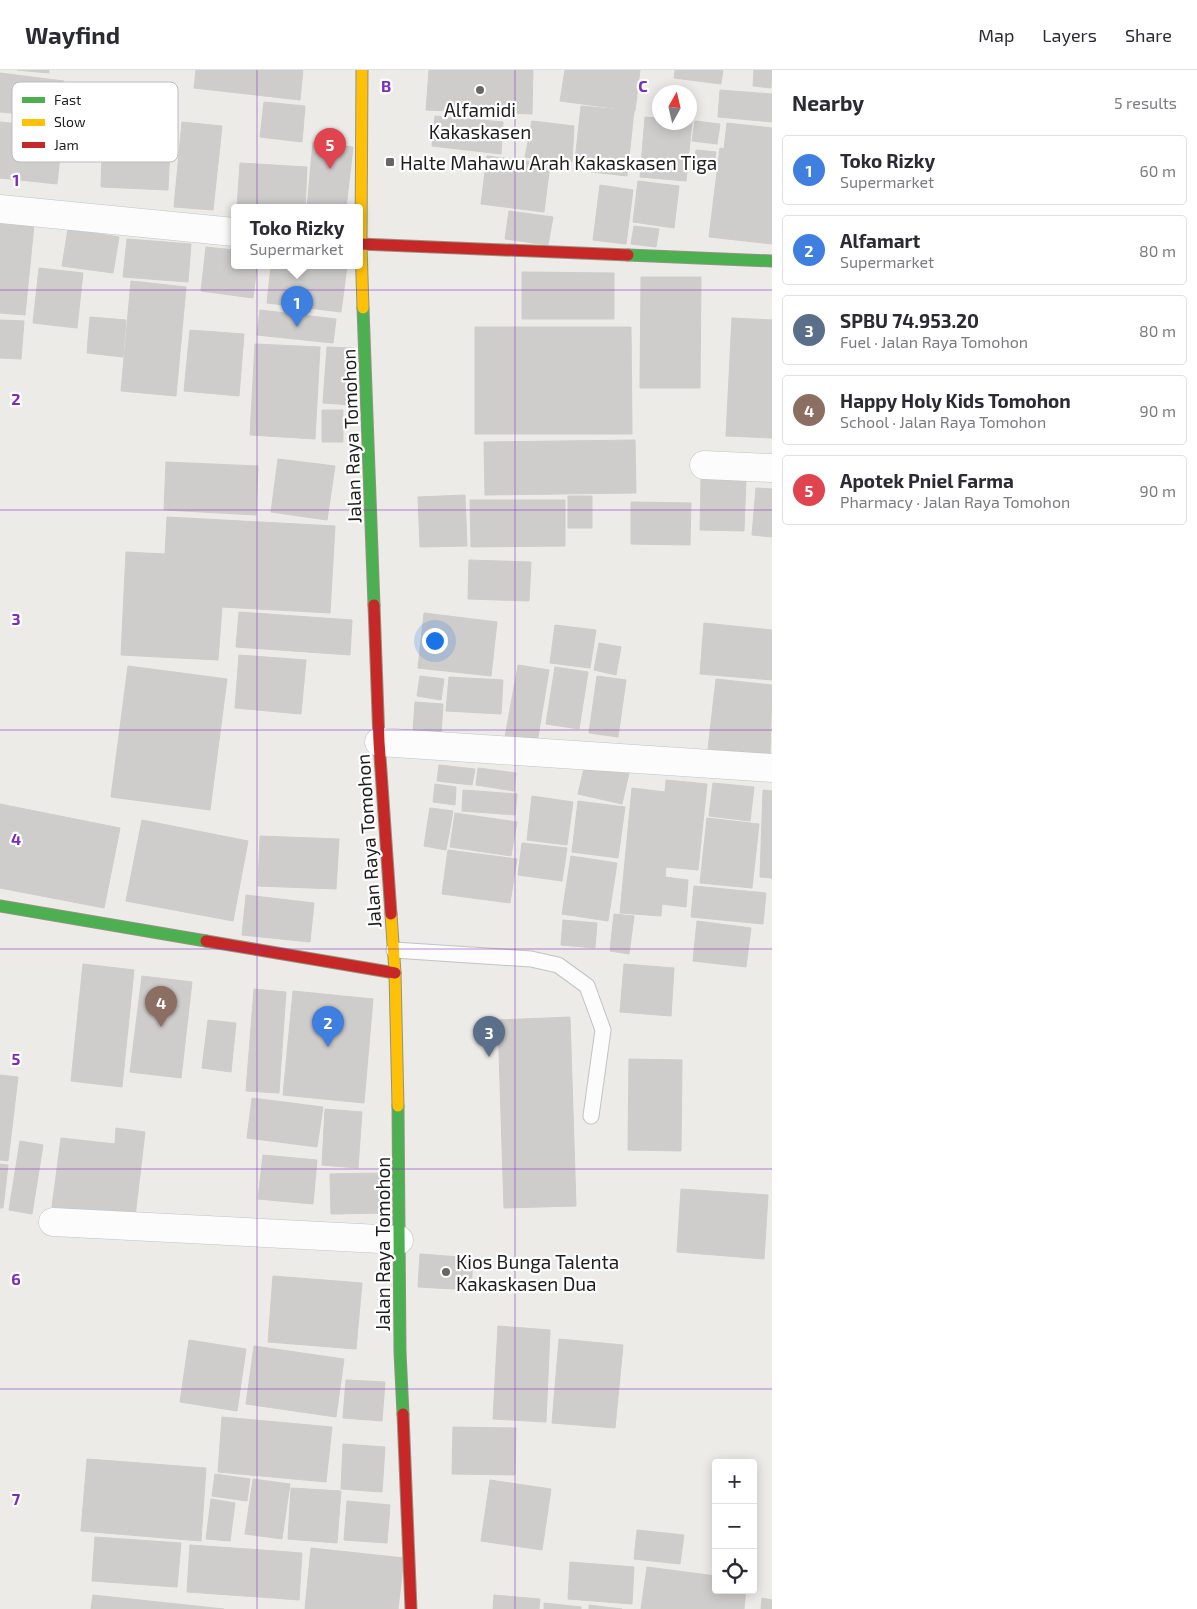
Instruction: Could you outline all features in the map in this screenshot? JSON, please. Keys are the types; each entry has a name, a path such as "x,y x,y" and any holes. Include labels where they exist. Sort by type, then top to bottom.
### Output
{"main road":[{"name":"Jalan Raya Tomohon","path":"360,204 362,70"},
{"path":"363,244 772,262"},
{"name":"Jalan Raya Tomohon","path":"361,269 379,742 398,1033 400,1352 411,1609"},
{"path":"0,906 395,973"}],"street":[{"path":"0,209 231,232"},
{"path":"704,465 772,468"},
{"path":"379,742 428,747 772,768"},
{"path":"53,1222 399,1240"}],"lane":[{"path":"394,950 531,959 558,965 587,986 603,1030 591,1116"}],"building":[{"path":"17,70 49,70 49,73"},
{"path":"196,70 303,70 300,100 194,88"},
{"name":"Alfamidi Kakaskasen","path":"429,70 533,70 532,114 426,110"},
{"path":"565,70 640,70 635,111 560,101"},
{"path":"675,70 723,70 721,84 674,78"},
{"path":"754,70 772,70 771,88 753,86"},
{"path":"0,73 64,81 12,82 12,113 0,112"},
{"path":"720,90 772,94 772,122 718,117"},
{"path":"264,102 305,106 302,142 260,137"},
{"path":"581,106 634,111 627,176 574,170"},
{"path":"435,116 503,122 501,154 432,146"},
{"path":"645,117 652,117 652,130 691,130 686,181 640,177"},
{"path":"532,121 574,126 572,162 525,157"},
{"path":"697,121 720,124 717,144 692,141 694,130 697,130"},
{"path":"0,122 12,123 12,162 59,162 57,184 0,178"},
{"path":"182,122 222,126 213,210 174,207"},
{"path":"727,123 772,128 772,244 709,237 720,148 724,149"},
{"path":"313,142 353,147 346,204 307,204"},
{"path":"696,150 716,152 713,169 694,167"},
{"path":"487,156 550,164 544,212 481,204"},
{"path":"102,162 169,162 168,190 101,187"},
{"path":"240,163 307,167 305,204 237,204"},
{"path":"638,181 679,186 674,228 633,222"},
{"path":"600,185 633,190 626,244 593,240"},
{"path":"509,211 553,217 548,245 505,239"},
{"path":"0,222 34,225 25,315 0,313"},
{"path":"634,226 659,229 656,247 631,244"},
{"path":"68,229 119,237 113,273 62,266"},
{"path":"127,239 191,244 188,282 123,277"},
{"path":"206,247 231,250 231,269 257,269 253,298 201,291"},
{"path":"39,268 83,273 77,328 33,323"},
{"path":"271,269 347,269 341,312 267,303"},
{"path":"522,272 614,273 614,319 522,319"},
{"path":"641,277 701,277 700,388 640,388"},
{"path":"131,281 186,287 176,396 121,391"},
{"path":"260,310 336,319 333,343 257,335"},
{"path":"90,317 126,320 123,357 87,353"},
{"path":"732,318 772,320 772,438 726,436"},
{"path":"0,320 24,321 21,359 0,358"},
{"path":"475,327 631,327 632,434 475,434"},
{"path":"190,330 244,334 239,396 184,391"},
{"path":"255,344 320,347 315,439 250,435"},
{"path":"327,347 355,348 351,405 323,403"},
{"path":"322,410 343,410 343,442 322,442"},
{"path":"635,440 636,493 485,495 484,442"},
{"path":"278,459 335,466 327,520 271,512"},
{"path":"166,462 258,466 256,515 164,510"},
{"path":"701,478 746,479 744,531 700,530"},
{"path":"756,488 772,489 772,537 752,535"},
{"path":"465,495 467,546 420,547 418,497"},
{"path":"568,496 592,496 592,528 568,528"},
{"path":"470,500 565,500 565,546 471,547"},
{"path":"631,502 691,503 690,545 631,544"},
{"path":"167,517 335,526 330,613 222,607 218,660 121,655 126,552 165,554"},
{"path":"469,560 531,562 529,601 468,599"},
{"path":"239,612 352,620 350,655 236,647"},
{"path":"424,613 497,622 491,676 418,668"},
{"path":"704,623 772,630 772,680 700,674"},
{"path":"555,625 596,630 590,668 550,663"},
{"path":"599,643 621,647 616,675 594,670"},
{"path":"239,655 306,660 301,714 235,708"},
{"path":"518,665 549,670 537,743 505,737"},
{"path":"128,666 227,679 210,810 111,797"},
{"path":"555,667 588,672 579,729 546,724"},
{"path":"420,676 444,679 441,700 417,696"},
{"path":"597,676 626,680 618,737 589,733"},
{"path":"449,677 503,680 501,714 446,711"},
{"path":"716,679 772,685 770,756 708,749"},
{"path":"415,702 443,704 441,735 413,732"},
{"path":"585,764 629,773 622,804 578,794"},
{"path":"439,765 475,769 472,785 437,781"},
{"path":"478,768 516,773 514,791 476,785"},
{"path":"666,780 707,784 698,870 666,867 665,877 688,880 686,907 662,904 661,916 620,913 632,788 665,792"},
{"path":"713,783 754,787 750,821 709,816"},
{"path":"435,784 456,787 455,805 433,802"},
{"path":"463,790 517,794 515,815 462,811"},
{"path":"763,790 772,791 772,878 760,877"},
{"path":"532,796 573,802 567,845 527,840"},
{"path":"578,801 625,807 618,858 572,852"},
{"path":"0,804 120,828 104,908 0,888"},
{"path":"430,808 453,811 446,850 424,846"},
{"path":"455,813 517,822 511,856 450,847"},
{"path":"707,818 759,824 752,888 700,883"},
{"path":"142,820 248,841 233,921 126,901"},
{"path":"260,836 339,839 336,889 258,886"},
{"path":"522,843 567,848 562,881 518,875"},
{"path":"448,850 517,859 510,903 442,894"},
{"path":"571,856 617,863 608,921 562,914"},
{"path":"694,886 766,893 763,924 691,917"},
{"path":"246,895 314,903 310,942 242,935"},
{"path":"614,914 634,916 629,954 610,951"},
{"path":"563,920 597,923 595,948 561,945"},
{"path":"697,921 751,928 746,967 693,961"},
{"path":"83,964 134,970 122,1087 71,1081"},
{"path":"624,964 674,968 671,1016 620,1012"},
{"path":"142,976 192,982 181,1078 130,1072"},
{"path":"254,989 286,992 279,1093 246,1091"},
{"path":"293,991 373,999 364,1103 283,1095"},
{"path":"570,1017 576,1206 504,1208 498,1020"},
{"path":"208,1020 236,1023 231,1072 202,1068"},
{"path":"629,1059 682,1060 681,1151 628,1150"},
{"path":"0,1075 18,1077 8,1161 0,1160"},
{"path":"252,1098 323,1107 317,1147 247,1138"},
{"path":"325,1109 362,1112 358,1168 322,1165"},
{"path":"116,1128 145,1132 135,1217 52,1207 61,1138 115,1144"},
{"path":"20,1141 43,1145 32,1214 9,1210"},
{"path":"263,1155 317,1160 313,1204 258,1199"},
{"path":"0,1164 8,1165 3,1208 0,1208"},
{"path":"384,1173 384,1213 331,1214 330,1174"},
{"path":"681,1189 768,1195 764,1259 677,1252"},
{"name":"Kios Bunga Talenta Kakaskasen Dua","path":"420,1254 473,1258 471,1290 418,1287"},
{"path":"273,1276 362,1283 356,1349 268,1342"},
{"path":"498,1326 550,1330 546,1422 493,1419"},
{"path":"559,1339 623,1345 615,1428 552,1423"},
{"path":"189,1340 246,1349 237,1411 180,1402"},
{"path":"254,1346 344,1359 336,1417 246,1404"},
{"path":"346,1380 385,1382 382,1421 343,1418"},
{"path":"222,1417 332,1427 326,1482 218,1472"},
{"path":"453,1427 516,1428 515,1475 452,1474"},
{"path":"343,1444 385,1447 382,1492 341,1489"},
{"path":"87,1459 206,1468 201,1541 81,1531"},
{"path":"215,1474 250,1479 247,1501 212,1496"},
{"path":"253,1479 290,1484 282,1539 245,1534"},
{"path":"490,1480 551,1489 542,1550 481,1541"},
{"path":"291,1488 341,1491 337,1543 288,1539"},
{"path":"211,1499 235,1503 230,1541 206,1539"},
{"path":"347,1501 390,1505 387,1543 344,1540"},
{"path":"637,1530 684,1535 680,1564 634,1559"},
{"path":"95,1537 181,1543 177,1587 92,1581"},
{"path":"190,1545 276,1551 273,1598 187,1592"},
{"path":"311,1548 404,1558 398,1609 305,1609"},
{"path":"276,1551 302,1553 299,1600 273,1598"},
{"path":"570,1562 634,1567 632,1604 568,1599"},
{"path":"647,1567 712,1575 712,1594 746,1594 744,1609 641,1609"},
{"path":"93,1595 224,1609 91,1609"},
{"path":"494,1595 540,1599 539,1609 493,1609"},
{"path":"762,1598 772,1600 772,1609 761,1609"},
{"path":"544,1603 581,1607 581,1609 544,1609"},
{"path":"589,1605 622,1609 589,1609"}],"traffic: fast":[{"path":"628,255 772,261"},
{"path":"363,308 374,605"},
{"path":"0,906 206,941"},
{"path":"398,1106 400,1352 403,1414"}],"traffic: slow":[{"path":"361,204 362,70"},
{"path":"362,269 363,308"},
{"path":"391,914 395,973 398,1106"}],"traffic: jam":[{"path":"363,244 628,255"},
{"path":"374,605 379,742 391,914"},
{"path":"206,941 395,973"},
{"path":"403,1414 411,1609"}],"place":[{"name":"Alfamidi Kakaskasen","path":"480,90"},
{"name":"Halte Mahawu Arah Kakaskasen Tiga","path":"390,162"},
{"name":"Apotek Pniel Farma","path":"330,169"},
{"name":"Toko Rizky","path":"297,327"},
{"name":"Happy Holy Kids Tomohon","path":"161,1027"},
{"name":"Alfamart","path":"328,1047"},
{"name":"SPBU 74.953.20","path":"489,1057"},
{"name":"Kios Bunga Talenta Kakaskasen Dua","path":"446,1272"}]}
